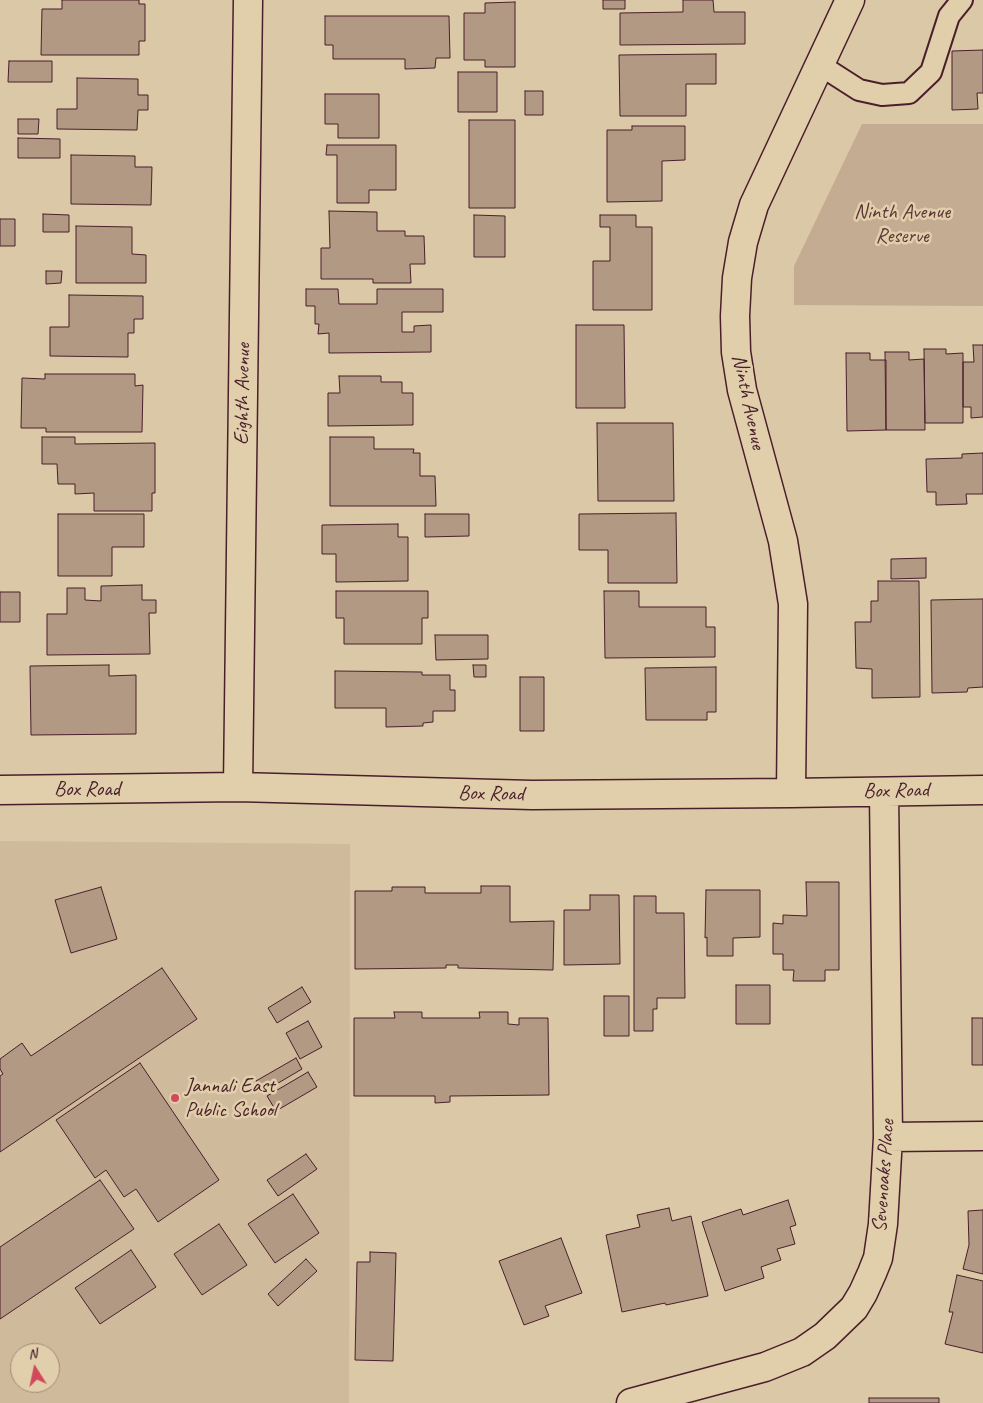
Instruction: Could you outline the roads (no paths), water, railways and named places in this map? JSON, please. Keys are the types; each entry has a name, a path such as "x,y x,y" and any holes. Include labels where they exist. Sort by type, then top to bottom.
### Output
{"street":[{"name":"Eighth Avenue","path":"238,787 248,0"},
{"name":"Ninth Avenue","path":"791,793 793,604 783,541 742,390 736,352 737,278 743,242 754,205 850,0"},
{"name":"Box Road","path":"0,790 238,787 532,795 983,790"},
{"name":"Sevenoaks Place","path":"630,1403 765,1367 802,1352 841,1322 864,1293 878,1258 888,1137 884,792"},
{"path":"888,1137 983,1136"}],"lane":[{"path":"820,64 859,90 882,95 909,93 931,72 949,16 962,0"}],"place":[{"name":"Jannali East Public School","path":"175,1098"}],"park label":[{"name":"Ninth Avenue Reserve","path":"902,224"}]}
